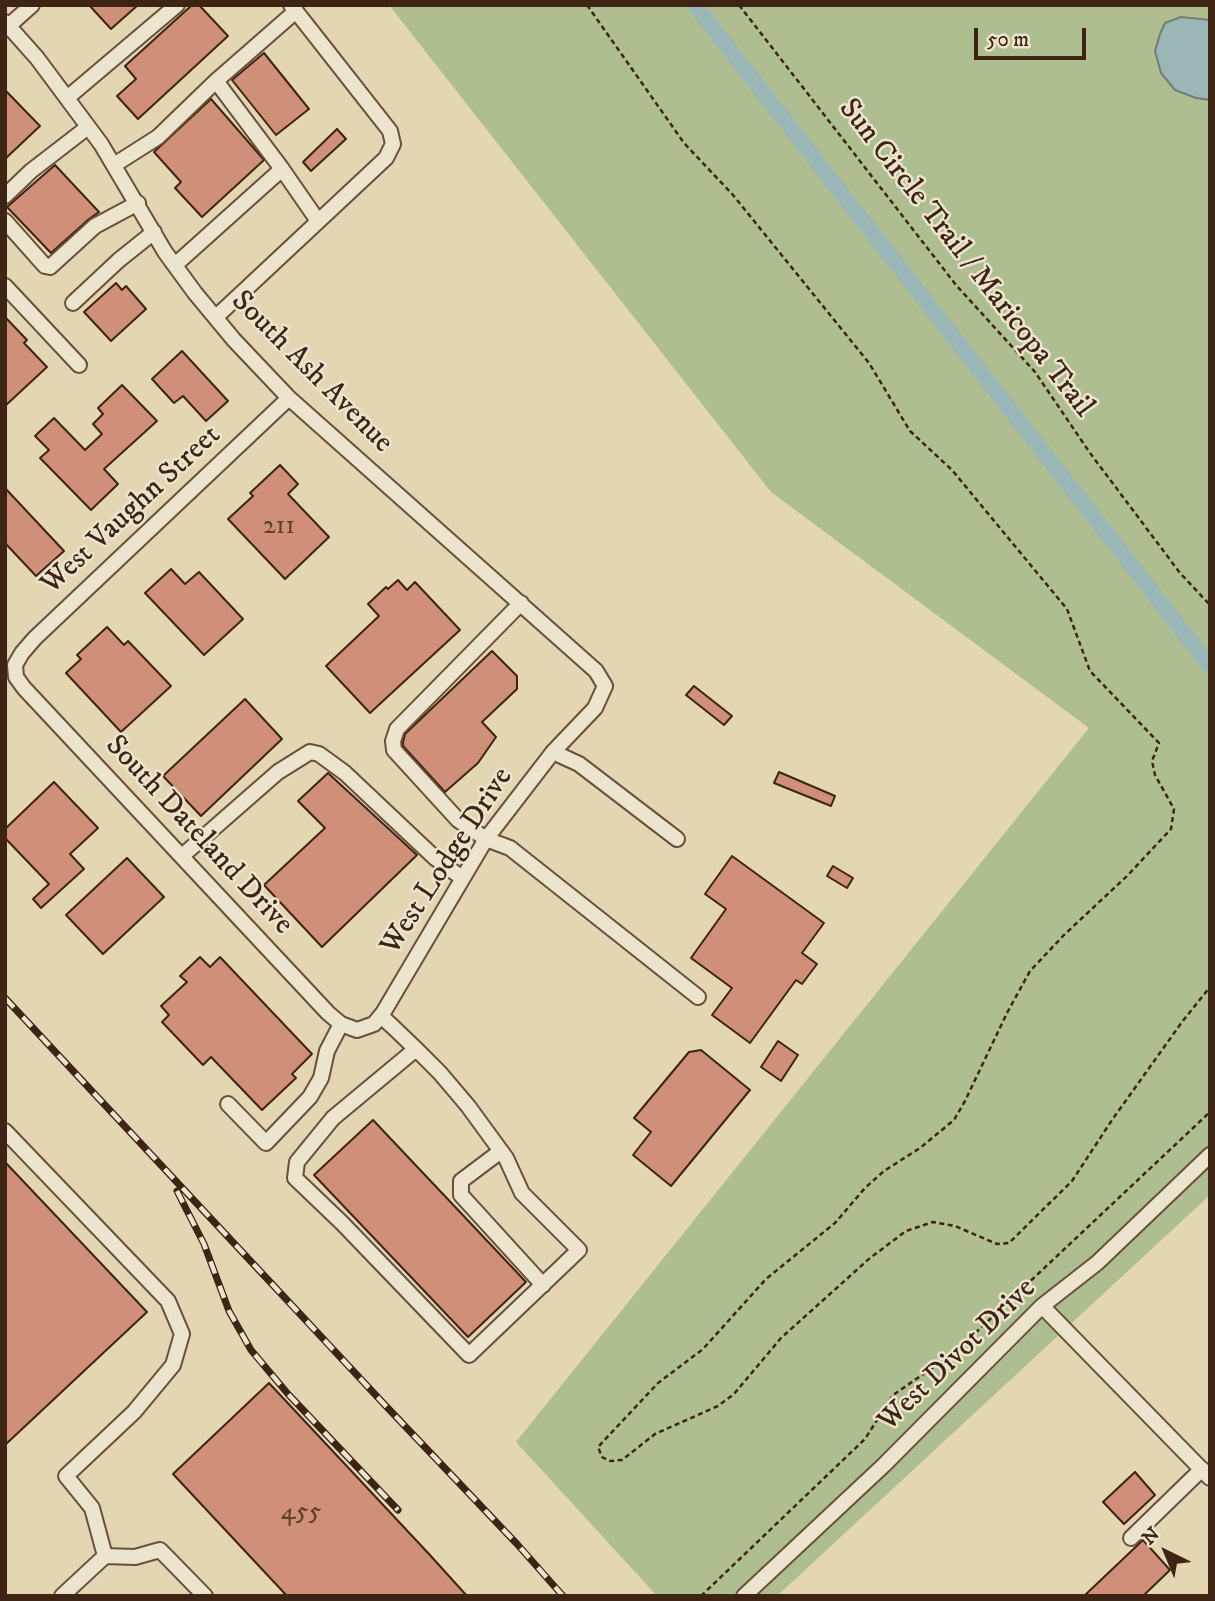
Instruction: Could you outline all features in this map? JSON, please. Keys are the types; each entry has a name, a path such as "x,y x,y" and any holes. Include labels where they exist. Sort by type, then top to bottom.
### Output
{"street":[{"path":"6,25 32,5"},
{"path":"67,99 177,5"},
{"path":"114,165 158,137 294,8 390,131 393,144 386,158 216,317"},
{"name":"South Ash Avenue","path":"6,25 37,58 88,127 175,265 216,317 289,398 596,671 605,686"},
{"path":"216,81 318,221"},
{"path":"5,196 31,171 88,127"},
{"path":"175,265 282,169"},
{"path":"5,221 46,266 50,267 95,226 138,203"},
{"path":"74,303 119,260 154,232"},
{"path":"5,286 79,365"},
{"name":"West Vaughn Street","path":"15,665 22,653 43,631 289,398"},
{"path":"521,603 397,729 393,741 394,750 458,820 486,839 510,848 698,997"},
{"name":"South Dateland Drive","path":"15,665 16,677 24,688 328,1013 341,1024 357,1030"},
{"name":"West Lodge Drive","path":"357,1030 374,1024 381,1016 486,839 553,752 595,708 605,686"},
{"path":"182,856 278,772 310,752 320,754 345,773 435,858 463,878"},
{"path":"553,752 579,764 677,839"},
{"path":"381,1016 416,1049 440,1073 501,1151 522,1193 579,1251 469,1355 295,1178 297,1162 333,1118 416,1049"},
{"path":"228,1104 266,1143 310,1097 321,1078 327,1051 341,1024"},
{"path":"5,1131 168,1301 182,1334 173,1365 134,1412 66,1476 92,1508 105,1556"},
{"path":"501,1151 461,1181 461,1195 543,1285"},
{"name":"West Divot Drive","path":"744,1596 884,1465 1042,1306 1097,1263 1210,1155"},
{"path":"1042,1306 1206,1474 1131,1538"},
{"path":"62,1596 105,1556 135,1557 160,1550 205,1596"}],"path":[{"path":"587,5 684,143 733,195 869,363 910,431 952,470 1067,610 1090,670 1159,743 1152,761 1156,775 1174,809 1171,829 1030,971 954,1120 920,1148 884,1171 865,1188 835,1223 766,1279 703,1349 658,1383 598,1447 602,1457 610,1461 622,1460 655,1434 718,1406 734,1394 781,1338 870,1258 906,1231 933,1222 955,1226 997,1244 1009,1243 1072,1181 1135,1087 1210,987"},
{"name":"Sun Circle Trail / Maricopa Trail","path":"739,5 956,285 1035,373 1090,453 1180,573 1210,605"},
{"path":"701,1596 865,1439 893,1395 954,1353 1210,1112"}],"green space":[{"path":"389,5 1210,5 1210,1195 777,1596 657,1596 516,1442 1089,728 771,492"}],"water":[{"path":"1181,17 1210,20 1210,100 1175,90 1161,73 1155,51 1160,34 1165,23"}],"building":[{"path":"89,5 138,5 111,29"},
{"path":"192,5 199,5 228,36 138,119 117,96 136,79 125,66"},
{"path":"264,53 309,109 276,135 232,80"},
{"path":"5,90 40,126 5,159"},
{"path":"211,99 264,160 202,217 175,188 181,182 154,152"},
{"path":"337,129 346,139 311,171 303,162"},
{"path":"55,165 99,212 51,253 7,207"},
{"path":"116,283 122,290 126,286 146,309 111,341 84,312"},
{"path":"5,317 27,340 24,343 47,367 5,406"},
{"path":"182,351 228,401 206,421 183,396 174,403 152,379"},
{"path":"122,385 157,421 104,469 118,484 91,510 40,458 49,450 35,436 54,418 85,450 102,434 93,424 103,414 98,408"},
{"path":"280,465 298,484 288,494 329,537 285,579 228,519 253,496 250,493"},
{"path":"5,488 64,551 36,576 5,543"},
{"path":"171,569 185,584 199,572 243,619 204,655 145,593"},
{"path":"398,580 407,590 415,582 460,630 370,713 326,666 379,616 368,604"},
{"path":"107,627 124,645 128,641 171,686 121,732 66,673 81,659 77,655"},
{"path":"492,651 517,676 517,689 482,722 496,737 478,763 445,792 403,746 405,734"},
{"path":"694,686 732,716 724,725 686,695"},
{"path":"245,699 282,739 201,816 163,776"},
{"path":"779,772 835,796 831,806 774,783"},
{"path":"328,773 417,855 322,947 264,885 325,828 298,801"},
{"path":"54,782 98,828 70,854 84,869 41,908 33,899 49,884 5,838 5,829"},
{"path":"732,856 824,923 802,953 817,964 802,984 796,980 750,1043 712,1015 732,988 691,958 726,909 705,894"},
{"path":"127,858 164,897 103,954 66,915"},
{"path":"833,866 853,878 847,888 827,876"},
{"path":"200,957 210,967 220,957 312,1054 292,1074 296,1078 262,1110 211,1057 203,1065 162,1022 169,1015 161,1006 187,982 180,976"},
{"path":"778,1041 798,1055 781,1081 761,1067"},
{"path":"701,1050 750,1090 671,1186 633,1155 651,1132 634,1118 689,1052"},
{"path":"373,1120 526,1282 468,1337 314,1175"},
{"path":"5,1162 147,1312 5,1445"},
{"path":"269,1383 467,1596 287,1596 173,1474"},
{"path":"1135,1472 1155,1495 1124,1524 1103,1502"},
{"path":"1143,1540 1170,1570 1143,1596 1084,1596"}],"waterway":[{"path":"695,5 1210,666"}],"railway":[{"path":"5,998 563,1596"},
{"path":"177,1191 204,1244 229,1311 251,1350 288,1394 398,1510"}]}
